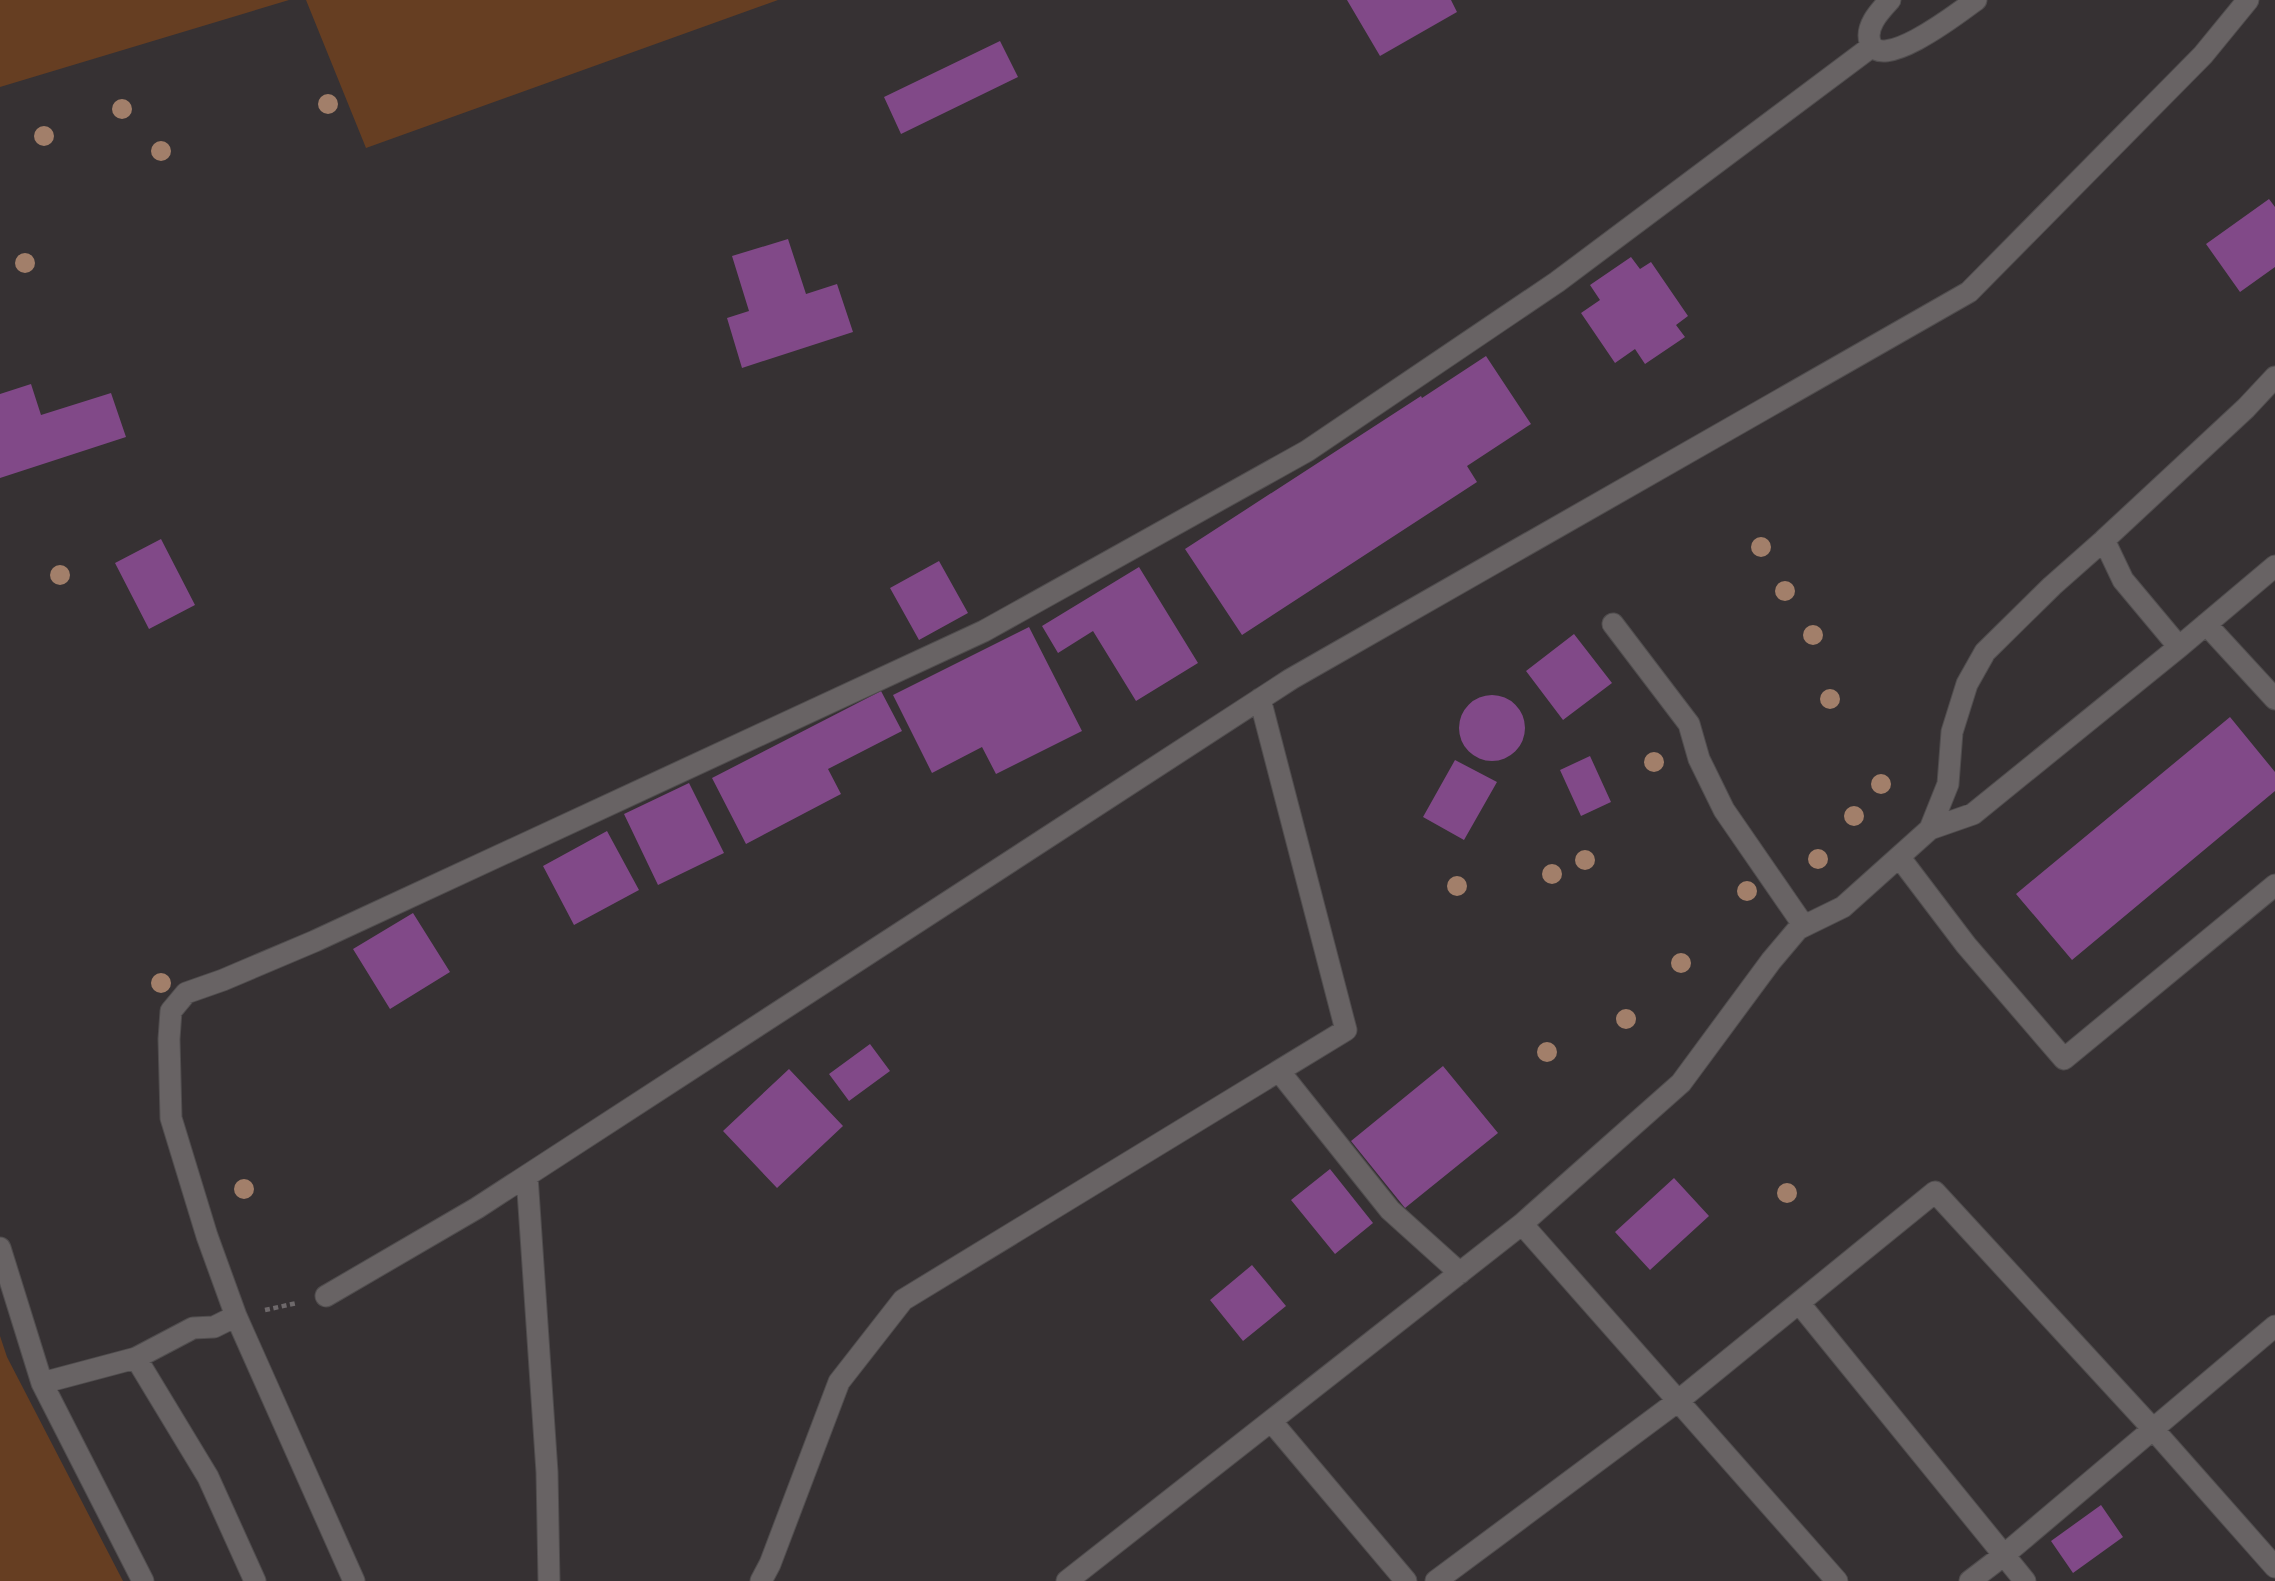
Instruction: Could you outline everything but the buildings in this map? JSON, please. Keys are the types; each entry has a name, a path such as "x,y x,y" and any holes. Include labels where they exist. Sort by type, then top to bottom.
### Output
{"lane":[{"path":"1890,0 1872,24 1868,36 1871,47 1877,51 1886,52 1920,38 1976,0"},
{"path":"326,1296 477,1208 1291,679 1969,292 2203,55 2248,0"},
{"path":"355,1581 236,1316 206,1236 172,1118 169,1039 171,1011 186,993 315,941 984,631 1307,452 1557,282 1871,47"},
{"path":"1930,829 1948,784 1952,732 1967,684 1985,652 2052,586 2246,408 2275,377"},
{"path":"2104,540 2123,580 2179,647"},
{"path":"1067,1581 1522,1224 1681,1083 1770,961 1798,929 1843,907 1930,829 1973,814 2275,566"},
{"path":"1614,624 1689,724 1699,759 1724,810 1804,926"},
{"path":"2206,624 2275,699"},
{"path":"761,1581 770,1564 839,1382 903,1300 1346,1030 1260,699"},
{"path":"1899,858 1966,945 2064,1059 2275,886"},
{"path":"1279,1071 1390,1210 1461,1273"},
{"path":"527,1176 547,1472 549,1581"},
{"path":"1436,1581 1678,1401 1935,1192 2153,1429 2275,1567"},
{"path":"1522,1224 1837,1581"},
{"path":"0,1248 42,1383 143,1581"},
{"path":"1799,1303 2025,1581"},
{"path":"42,1383 135,1357 193,1328 214,1326 236,1316"},
{"path":"1970,1581 2275,1326"},
{"path":"135,1357 208,1477 255,1581"},
{"path":"1271,1421 1406,1581"}],"path":[{"path":"236,1316 326,1296"}],"shaded area":[{"path":"0,0 289,0 0,87"},
{"path":"306,0 778,0 366,148"},
{"path":"0,1336 7,1357 123,1581 0,1581"}]}
